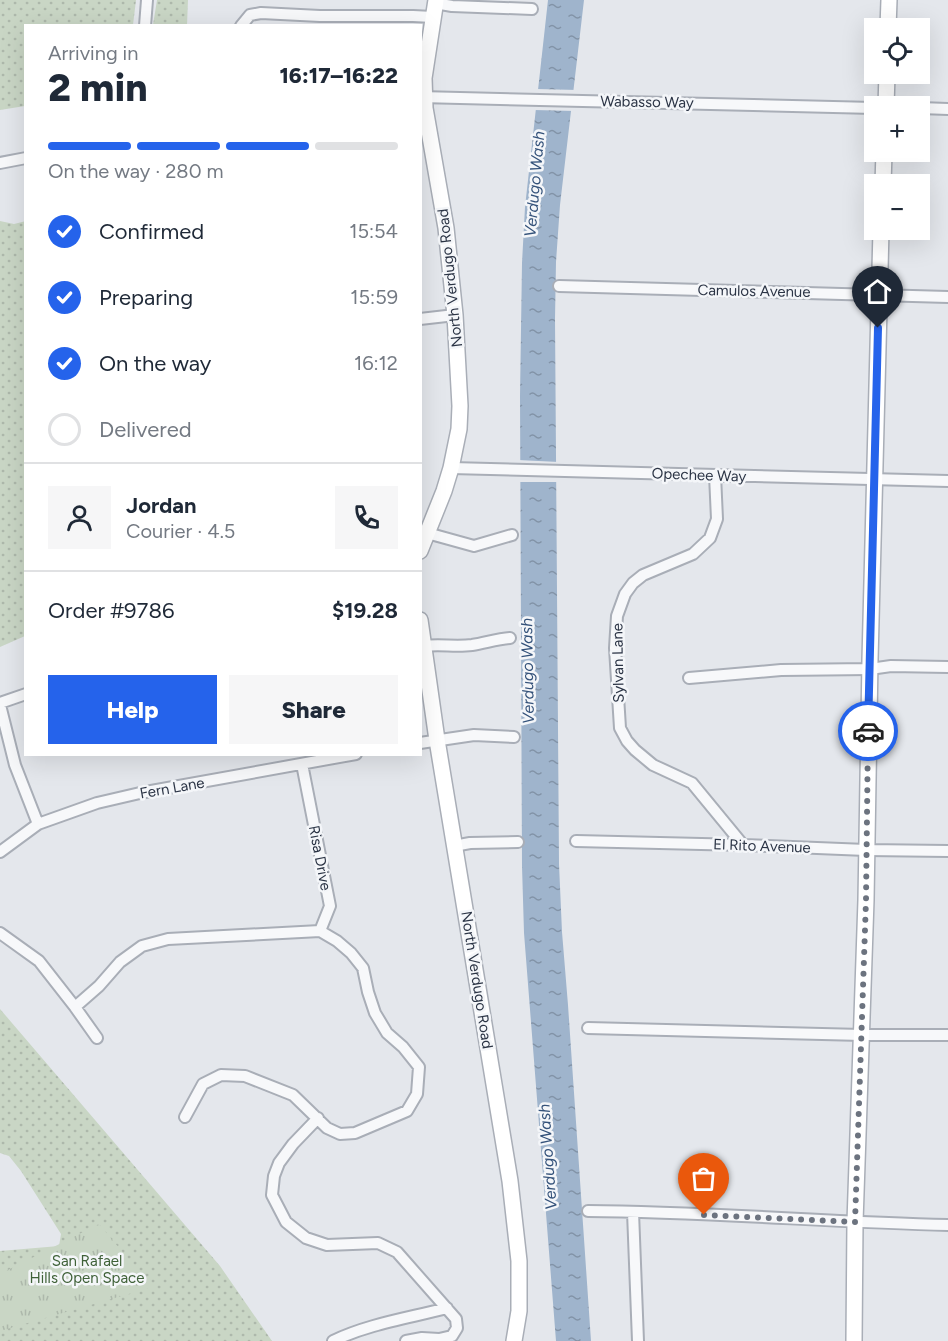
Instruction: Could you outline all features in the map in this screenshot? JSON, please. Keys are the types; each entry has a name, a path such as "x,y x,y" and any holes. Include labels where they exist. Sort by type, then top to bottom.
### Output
{"main road":[{"path":"888,18 889,0"},
{"name":"North Verdugo Road","path":"422,546 451,468 459,429 460,406 455,315 446,228 422,97 435,7"},
{"path":"854,1341 855,1222 866,900 881,240"},
{"name":"North Verdugo Road","path":"422,637 436,740 510,1180 520,1287 514,1341"}],"street":[{"path":"145,24 147,0"},
{"path":"243,24 250,15 261,13 320,16 413,16 435,7 452,6 532,9"},
{"name":"Wabasso Way","path":"422,97 864,108"},
{"path":"930,108 948,109"},
{"path":"0,163 24,158"},
{"name":"Camulos Avenue","path":"560,286 948,297"},
{"path":"422,319 455,315"},
{"name":"Opechee Way","path":"451,468 948,481"},
{"name":"Sylvan Lane","path":"715,475 717,519 710,538 693,554 643,575 625,594 617,616 615,648 620,728 631,745 653,765 692,783 742,845"},
{"path":"427,533 474,546 512,535"},
{"path":"423,646 472,645 494,639 510,638"},
{"path":"689,678 781,670 870,669 891,666 948,667"},
{"path":"24,695 0,704 15,765 38,824"},
{"path":"422,743 474,735 514,737"},
{"name":"Fern Lane","path":"0,852 38,824 97,802 346,756"},
{"name":"Risa Drive","path":"302,765 330,906 320,931"},
{"name":"El Rito Avenue","path":"576,841 948,851"},
{"path":"454,846 470,843 519,842"},
{"path":"75,1007 99,986 120,962 142,946 168,939 320,931 351,953 363,968 375,1013 387,1033 403,1047 419,1067 417,1094 407,1111 355,1133 340,1134 327,1128 293,1095 245,1076 221,1075 203,1084 185,1117"},
{"path":"0,933 39,961 97,1038"},
{"path":"588,1028 948,1035"},
{"path":"318,1118 279,1163 274,1176 272,1195 286,1221 306,1238 327,1245 378,1243 397,1252 456,1319 458,1325 452,1336 406,1341"},
{"path":"588,1211 948,1225"},
{"path":"633,1212 638,1341"},
{"path":"333,1341 372,1326 447,1308"}],"green space":[{"path":"0,0 136,0 133,24 24,24 24,106 0,110"},
{"path":"157,0 188,0 187,24 153,24"},
{"path":"0,221 14,224 24,222 24,636 0,647"},
{"path":"0,1009 220,1266 272,1341 0,1341 0,1251 59,1246 61,1234 21,1171 9,1156 0,1153"},
{"name":"San Rafael Hills Open Space","path":"99,1224 153,1287 0,1331 0,1274"}],"water":[{"name":"Verdugo Wash","path":"548,0 584,0 560,205 555,319 559,864 591,1341 556,1341 524,933 520,396 522,263 525,207"}],"pier":[{"path":"536,89 578,90 575,111 534,110"},
{"path":"518,460 559,462 559,482 518,482"}],"way so far":[{"path":"704,1215 855,1222 866,900 868,731"}],"route":[{"path":"868,731 878,328"}]}
